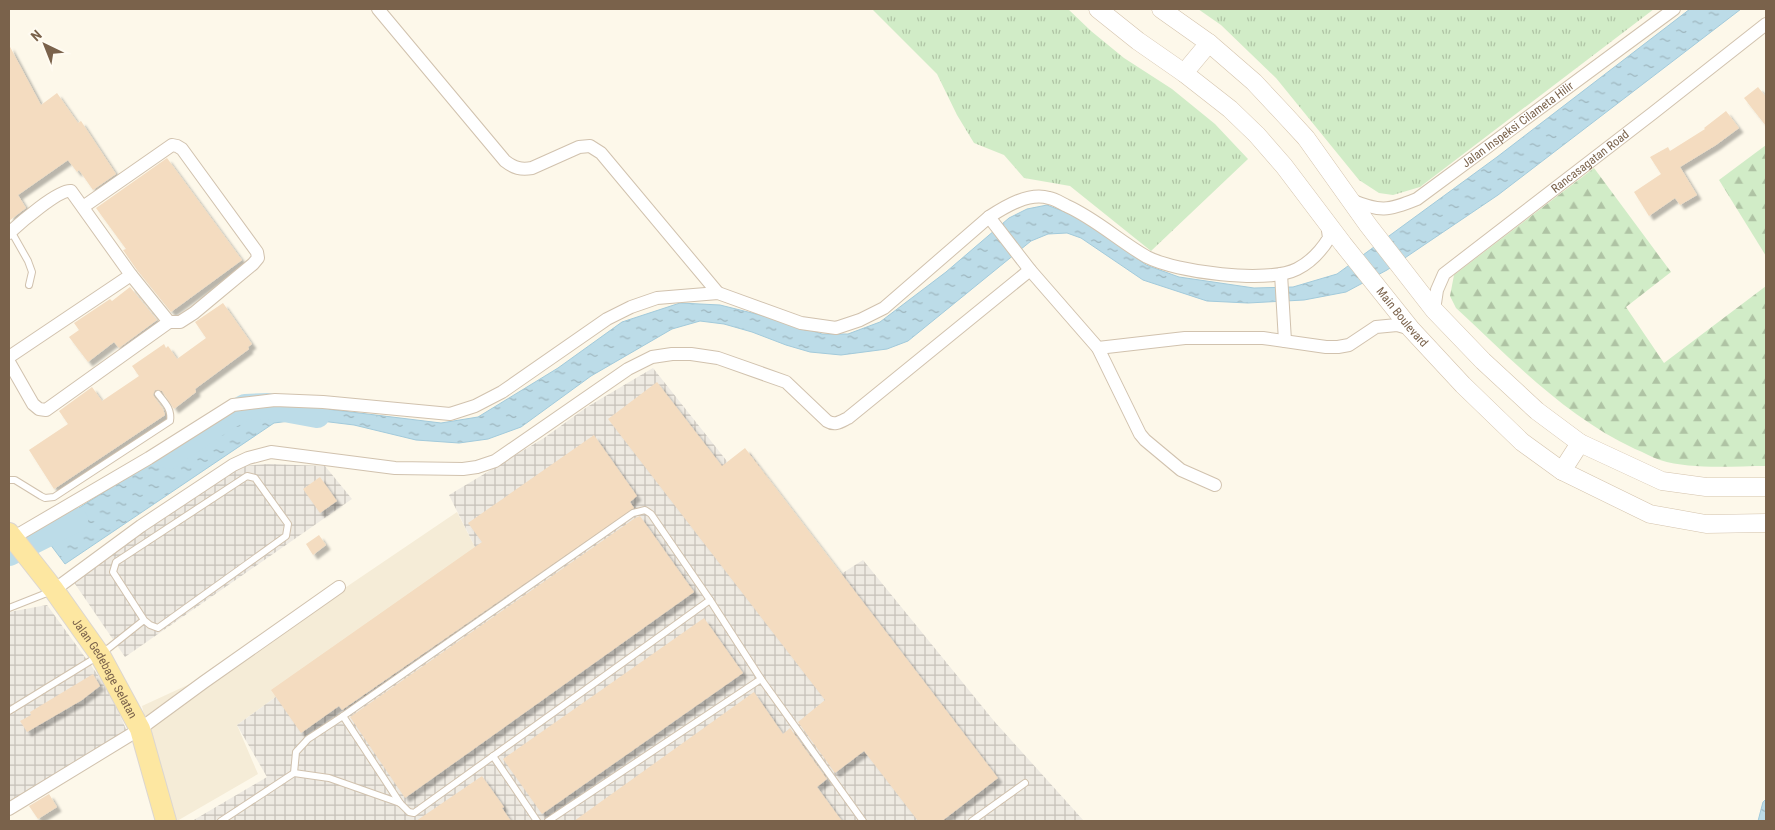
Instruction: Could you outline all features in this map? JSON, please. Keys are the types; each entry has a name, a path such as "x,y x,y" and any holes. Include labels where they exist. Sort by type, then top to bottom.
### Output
{"main road":[{"name":"Main Boulevard","path":"1098,9 1230,109 1258,135 1411,329 1463,385 1522,442 1562,471 1650,514 1706,524 1766,523"},
{"path":"1162,9 1209,43 1254,82 1306,138 1414,287 1483,361 1537,411 1580,443 1662,481 1706,487 1766,486"},
{"path":"1184,73 1209,43"},
{"path":"1562,471 1580,443"},
{"name":"Jalan Gedebage Selatan","path":"11,538 49,585 100,655 140,729 166,821"}],"street":[{"path":"378,9 505,161 518,169 532,168 580,147 590,146 601,153 718,293"},
{"name":"Jalan Inspeksi Cilameta Hilir","path":"1351,200 1371,208 1395,208 1417,199 1674,9"},
{"name":"Rancasagatan Road","path":"1434,310 1437,290 1444,274 1653,114 1766,24"},
{"path":"9,362 33,404 39,409 46,410 169,322 180,322 194,313 258,258 257,252 182,149 177,146 172,145 83,208"},
{"path":"10,232 47,202 66,191 72,191 131,275 169,322"},
{"path":"11,538 233,405 275,400 323,402 450,414 475,406 502,392 607,319 657,298 718,293 801,323 836,328 860,320 884,308 992,221 1004,207 1026,198 1049,197 1083,213 1148,257 1174,267 1204,272 1281,279 1320,253 1329,238 1326,221"},
{"path":"992,221 1030,270 1101,348 1140,434 1145,440 1181,470 1215,485"},
{"path":"49,585 233,465 248,458 271,452 395,468 463,469 478,467 495,461 628,369 652,357 691,354 718,358 775,378 794,388 827,421 832,424 838,423 848,418 1030,270"},
{"path":"9,357 131,275"},
{"path":"1281,279 1285,341"},
{"path":"1101,348 1185,338 1263,338 1338,347 1349,345 1376,327 1397,325 1411,329"},
{"path":"9,809 140,729 340,587"}],"lane":[{"path":"10,232 28,261 32,272 28,285"},
{"path":"9,480 15,480 45,498 54,496 170,421 171,414 169,409 158,394"},
{"path":"247,476 255,478 288,524 286,536 158,628 144,620 114,572 116,562 247,476"},
{"path":"294,773 296,752 308,738 343,716 633,513 645,510 651,514 761,679 863,821"},
{"path":"9,608 49,585"},
{"path":"343,716 400,803 409,812 414,813 710,600"},
{"path":"9,711 100,655 144,620"},
{"path":"548,821 761,679"},
{"path":"493,756 537,821"},
{"path":"221,821 294,773 329,778 400,803"},
{"path":"972,821 1025,783"}],"shaded area":[{"path":"653,368 730,465 750,453 838,576 863,560 994,721 1084,821 192,821 267,777 237,725 477,551 449,495 544,438 587,407"},
{"path":"268,464 325,466 352,499 125,657 71,578 242,466"},
{"path":"457,512 477,551 237,725 258,774 177,821 169,821 142,706 231,665"},
{"path":"47,605 111,693 130,739 9,808 9,612"}],"green space":[{"path":"872,9 1068,9 1124,58 1172,89 1215,124 1248,159 1151,251 1070,186 1024,178 1004,155 974,143 957,115 937,74"},
{"path":"1198,9 1654,9 1420,187 1393,195 1379,193 1359,180 1276,78 1221,25"},
{"path":"1766,145 1766,256 1719,180"},
{"path":"1594,168 1671,272 1626,307 1664,363 1766,286 1766,466 1713,467 1685,465 1660,460 1635,449 1610,436 1562,404 1456,308 1450,296 1454,275"}],"water":[{"path":"1690,9 1741,9 1498,195 1387,270 1346,292 1304,300 1248,303 1207,301 1143,280 1081,238 1067,233 1048,234 1031,241 908,341 887,349 841,355 810,352 724,324 700,321 672,329 591,376 521,427 488,439 459,443 416,440 354,425 305,419 274,423 65,564 41,532 180,444 252,412 302,406 441,423 478,417 558,368 622,322 680,303 720,305 776,319 822,334 848,334 880,322 946,272 1009,218 1027,209 1047,205 1075,216 1098,230 1146,265 1179,277 1254,288 1293,287 1337,274 1497,157"},
{"path":"1766,799 1766,821 1758,821 1763,802"}],"building":[{"path":"9,45 41,105 57,93 78,123 81,121 116,174 93,190 79,170 77,172 68,160 18,195 26,208 9,221"},
{"path":"1758,87 1766,97 1766,126 1744,98"},
{"path":"1726,111 1739,128 1680,167 1697,195 1680,205 1675,198 1649,216 1634,192 1661,174 1650,157 1668,147 1670,151 1705,129"},
{"path":"167,158 242,260 171,312 137,270 123,250 126,249 96,208"},
{"path":"130,287 157,320 119,348 114,342 88,362 69,337 79,330 74,323 110,299 112,301"},
{"path":"223,303 252,344 248,347 249,349 195,389 196,392 174,409 162,391 155,390 153,395 165,415 54,489 29,450 68,424 59,411 92,387 102,401 139,376 132,366 164,344 166,348 168,346 177,359 206,338 195,322"},
{"path":"657,382 722,466 745,448 998,778 942,821 918,821 864,751 835,773 798,722 825,700 608,419"},
{"path":"594,435 637,496 630,502 634,508 342,710 339,706 301,733 271,690 482,542 468,523"},
{"path":"320,477 337,501 320,513 303,489"},
{"path":"640,516 694,592 405,798 350,717"},
{"path":"319,535 326,545 313,555 306,544"},
{"path":"704,618 743,673 542,814 503,759"},
{"path":"93,674 100,686 82,700 27,732 20,721 31,715 30,712"},
{"path":"754,692 783,734 790,728 827,779 817,787 842,821 574,821"},
{"path":"482,776 504,807 502,808 511,821 416,821"},
{"path":"49,794 57,807 38,819 29,806"}],"waterway":[{"path":"169,456 222,420 245,407 268,406 317,415"},
{"path":"9,553 75,520"}]}
